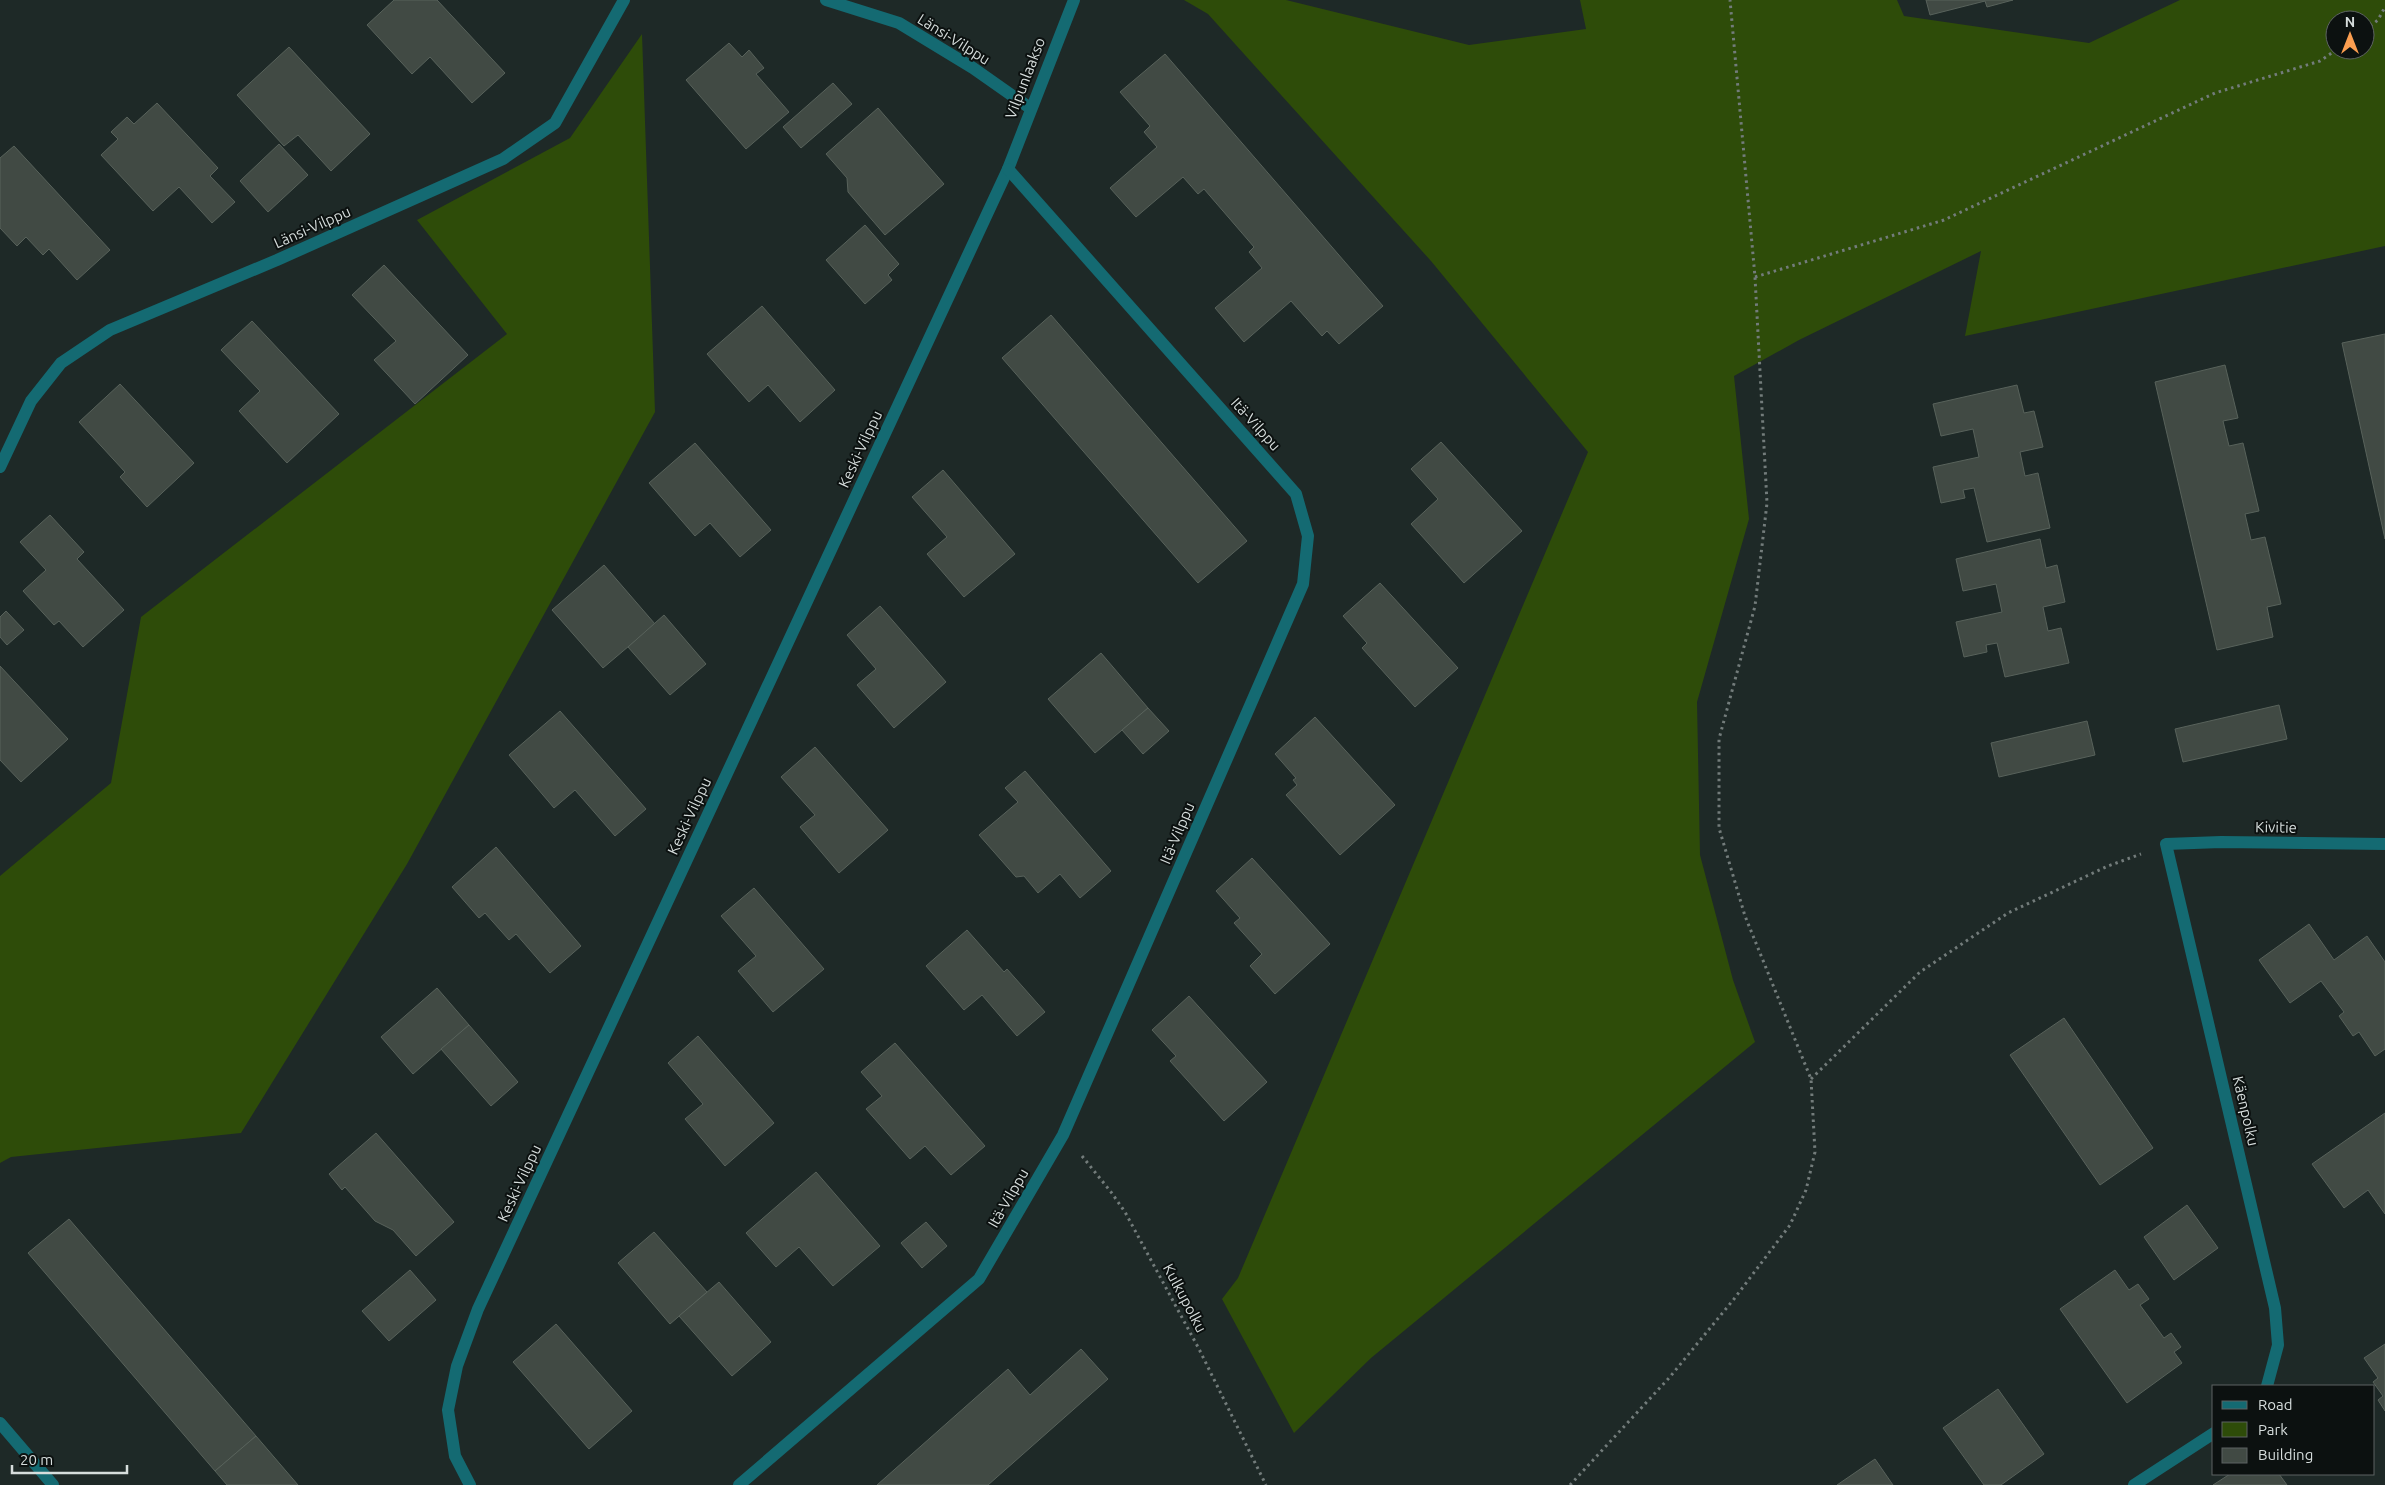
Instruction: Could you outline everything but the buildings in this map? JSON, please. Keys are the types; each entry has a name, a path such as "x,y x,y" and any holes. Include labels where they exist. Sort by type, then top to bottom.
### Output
{"street":[{"name":"Länsi-Vilppu","path":"0,467 31,401 60,363 110,330 277,260 503,159 555,122 624,0"},
{"name":"Länsi-Vilppu","path":"826,0 899,23 972,68 1030,108"},
{"name":"Vilpunlaakso","path":"1008,169 1030,108 1074,0"},
{"name":"Itä-Vilppu","path":"739,1485 979,1279 1063,1135 1303,584 1308,536 1296,494 1008,169"},
{"name":"Keski-Vilppu","path":"470,1485 455,1456 448,1410 457,1366 478,1310 1008,169"},
{"name":"Kivitie","path":"2166,844 2221,842 2385,844"},
{"name":"Käenpolku","path":"2166,844 2275,1308 2278,1345 2267,1385"},
{"path":"0,1423 53,1485"},
{"path":"2134,1485 2212,1434"}],"path":[{"path":"1570,1485 1670,1378 1734,1299 1790,1225 1806,1190 1814,1152 1811,1079 1745,916 1718,828 1718,739 1755,606 1767,503 1755,277 1730,0"},
{"path":"2375,22 2385,7"},
{"path":"2378,20 2385,20"},
{"path":"1755,277 1944,220 2216,93 2320,61 2325,58"},
{"path":"1811,1079 1920,972 2000,918 2108,866 2166,844"},
{"name":"Kulkupolku","path":"1063,1135 1111,1192 1124,1212 1199,1349 1266,1485"}],"green space":[{"path":"1184,0 1286,0 1469,45 1586,29 1580,0 1897,0 1904,16 2089,43 2180,0 2385,0 2385,246 1965,336 1981,251 1799,340 1734,376 1749,519 1697,702 1700,855 1733,980 1755,1042 1371,1358 1294,1433 1222,1299 1238,1278 1588,452 1431,261 1208,14"},
{"path":"642,34 655,412 407,864 241,1133 11,1157 0,1163 0,876 111,783 141,617 507,334 417,220 570,138"}]}
